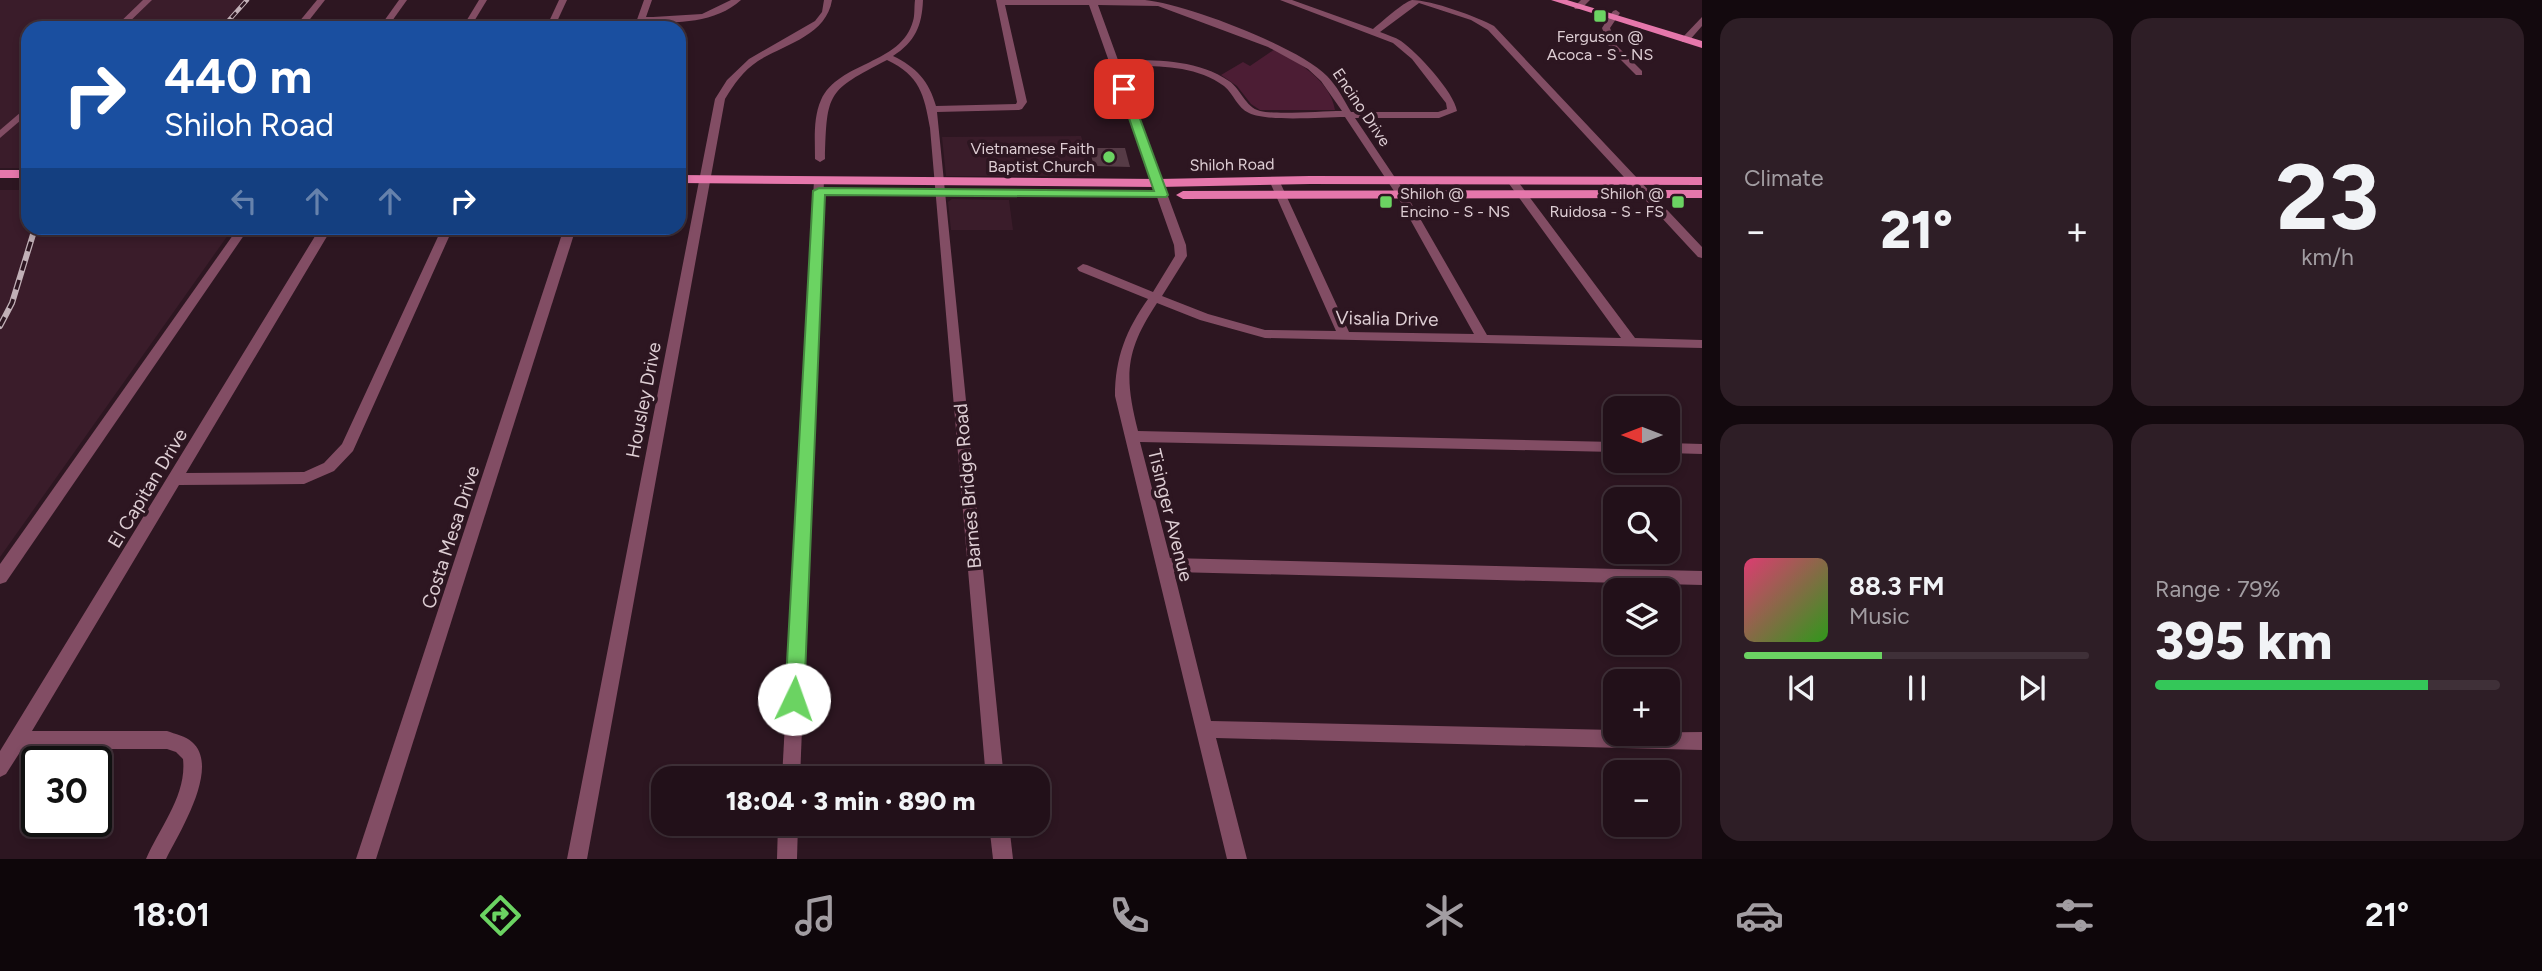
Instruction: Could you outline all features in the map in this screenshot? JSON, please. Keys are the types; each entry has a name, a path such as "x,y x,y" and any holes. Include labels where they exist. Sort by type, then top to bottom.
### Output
{"main road":[{"path":"1556,0 1580,2 1614,15 1702,39"},
{"path":"1687,37 1702,45"},
{"path":"0,174 21,174"},
{"name":"Shiloh Road","path":"1160,189 1274,180 1702,181"},
{"name":"Shiloh Road","path":"686,181 702,185"},
{"name":"Shiloh Road","path":"686,188 702,185 1160,189 1280,194 1702,194"},
{"path":"0,186 21,186"}],"street":[{"path":"126,21 148,0"},
{"path":"304,21 321,0"},
{"path":"388,21 403,0"},
{"path":"470,21 483,0"},
{"path":"553,21 563,0"},
{"path":"640,21 648,0"},
{"path":"666,21 701,17 723,9 737,0"},
{"name":"Housley Drive","path":"577,859 718,107 727,85 737,73 756,58 818,23 826,12 828,0"},
{"path":"820,159 826,99 842,81 887,57 907,39 916,25 919,0"},
{"path":"1115,63 1164,63 1202,71 1234,90 1250,112 1349,116 1449,114 1454,108 1415,57 1396,41 1284,0"},
{"path":"1375,32 1418,0 1474,18 1492,28 1702,254"},
{"path":"931,109 1019,107 1022,102 1000,1"},
{"name":"Encino Drive","path":"1000,1 1093,1 1159,5 1286,52 1315,68 1401,194 1484,340"},
{"path":"1093,1 1160,189"},
{"path":"1614,15 1606,28 1608,40 1639,73"},
{"path":"1687,37 1702,20"},
{"name":"Barnes Bridge Road","path":"887,57 919,75 931,109 994,766"},
{"path":"0,135 21,116"},
{"path":"1274,180 1345,337"},
{"path":"1512,181 1631,342"},
{"path":"792,766 819,186"},
{"name":"Tisinger Avenue","path":"1160,189 1180,245 1181,256 1156,298 1132,330 1124,350 1120,374 1122,396 1237,859"},
{"path":"0,577 238,235"},
{"name":"El Capitan Drive","path":"0,768 322,235"},
{"path":"175,479 304,478 323,472 339,460 348,447 445,235"},
{"name":"Costa Mesa Drive","path":"366,859 568,235"},
{"name":"Visalia Drive","path":"1083,268 1204,317 1265,334 1702,344"},
{"path":"1131,436 1603,447"},
{"path":"1680,448 1702,449"},
{"path":"1164,565 1702,578"},
{"path":"1204,729 1702,741"},
{"path":"17,740 167,740 183,745 192,756 194,776 156,859"},
{"path":"787,859 788,836"},
{"path":"1000,836 1003,859"}],"shaded area":[{"path":"0,0 249,0 230,21 21,21 21,168 0,168"},
{"path":"1275,49 1320,81 1332,99 1335,110 1260,110 1251,104 1237,86 1221,75 1243,62 1250,66"},
{"path":"1081,136 1093,176 946,176 942,137"},
{"path":"0,190 21,190 21,235 228,235 0,557"},
{"path":"952,199 1009,200 1013,230 951,230 948,202"}],"building":[{"name":"Vietnamese Faith Baptist Church","path":"1089,148 1125,148 1130,167 1094,166"}],"railway":[{"path":"228,21 247,0"},
{"path":"0,326 12,303 33,235"}],"place":[{"name":"Ferguson @ Acoca - S - NS","path":"1600,16"},
{"name":"Vietnamese Faith Baptist Church","path":"1109,157"},
{"name":"Shiloh @ Encino - S - NS","path":"1386,202"},
{"name":"Shiloh @ Ruidosa - S - FS","path":"1678,202"}],"route":[{"path":"794,699 819,191 1162,195 1124,89"}]}
